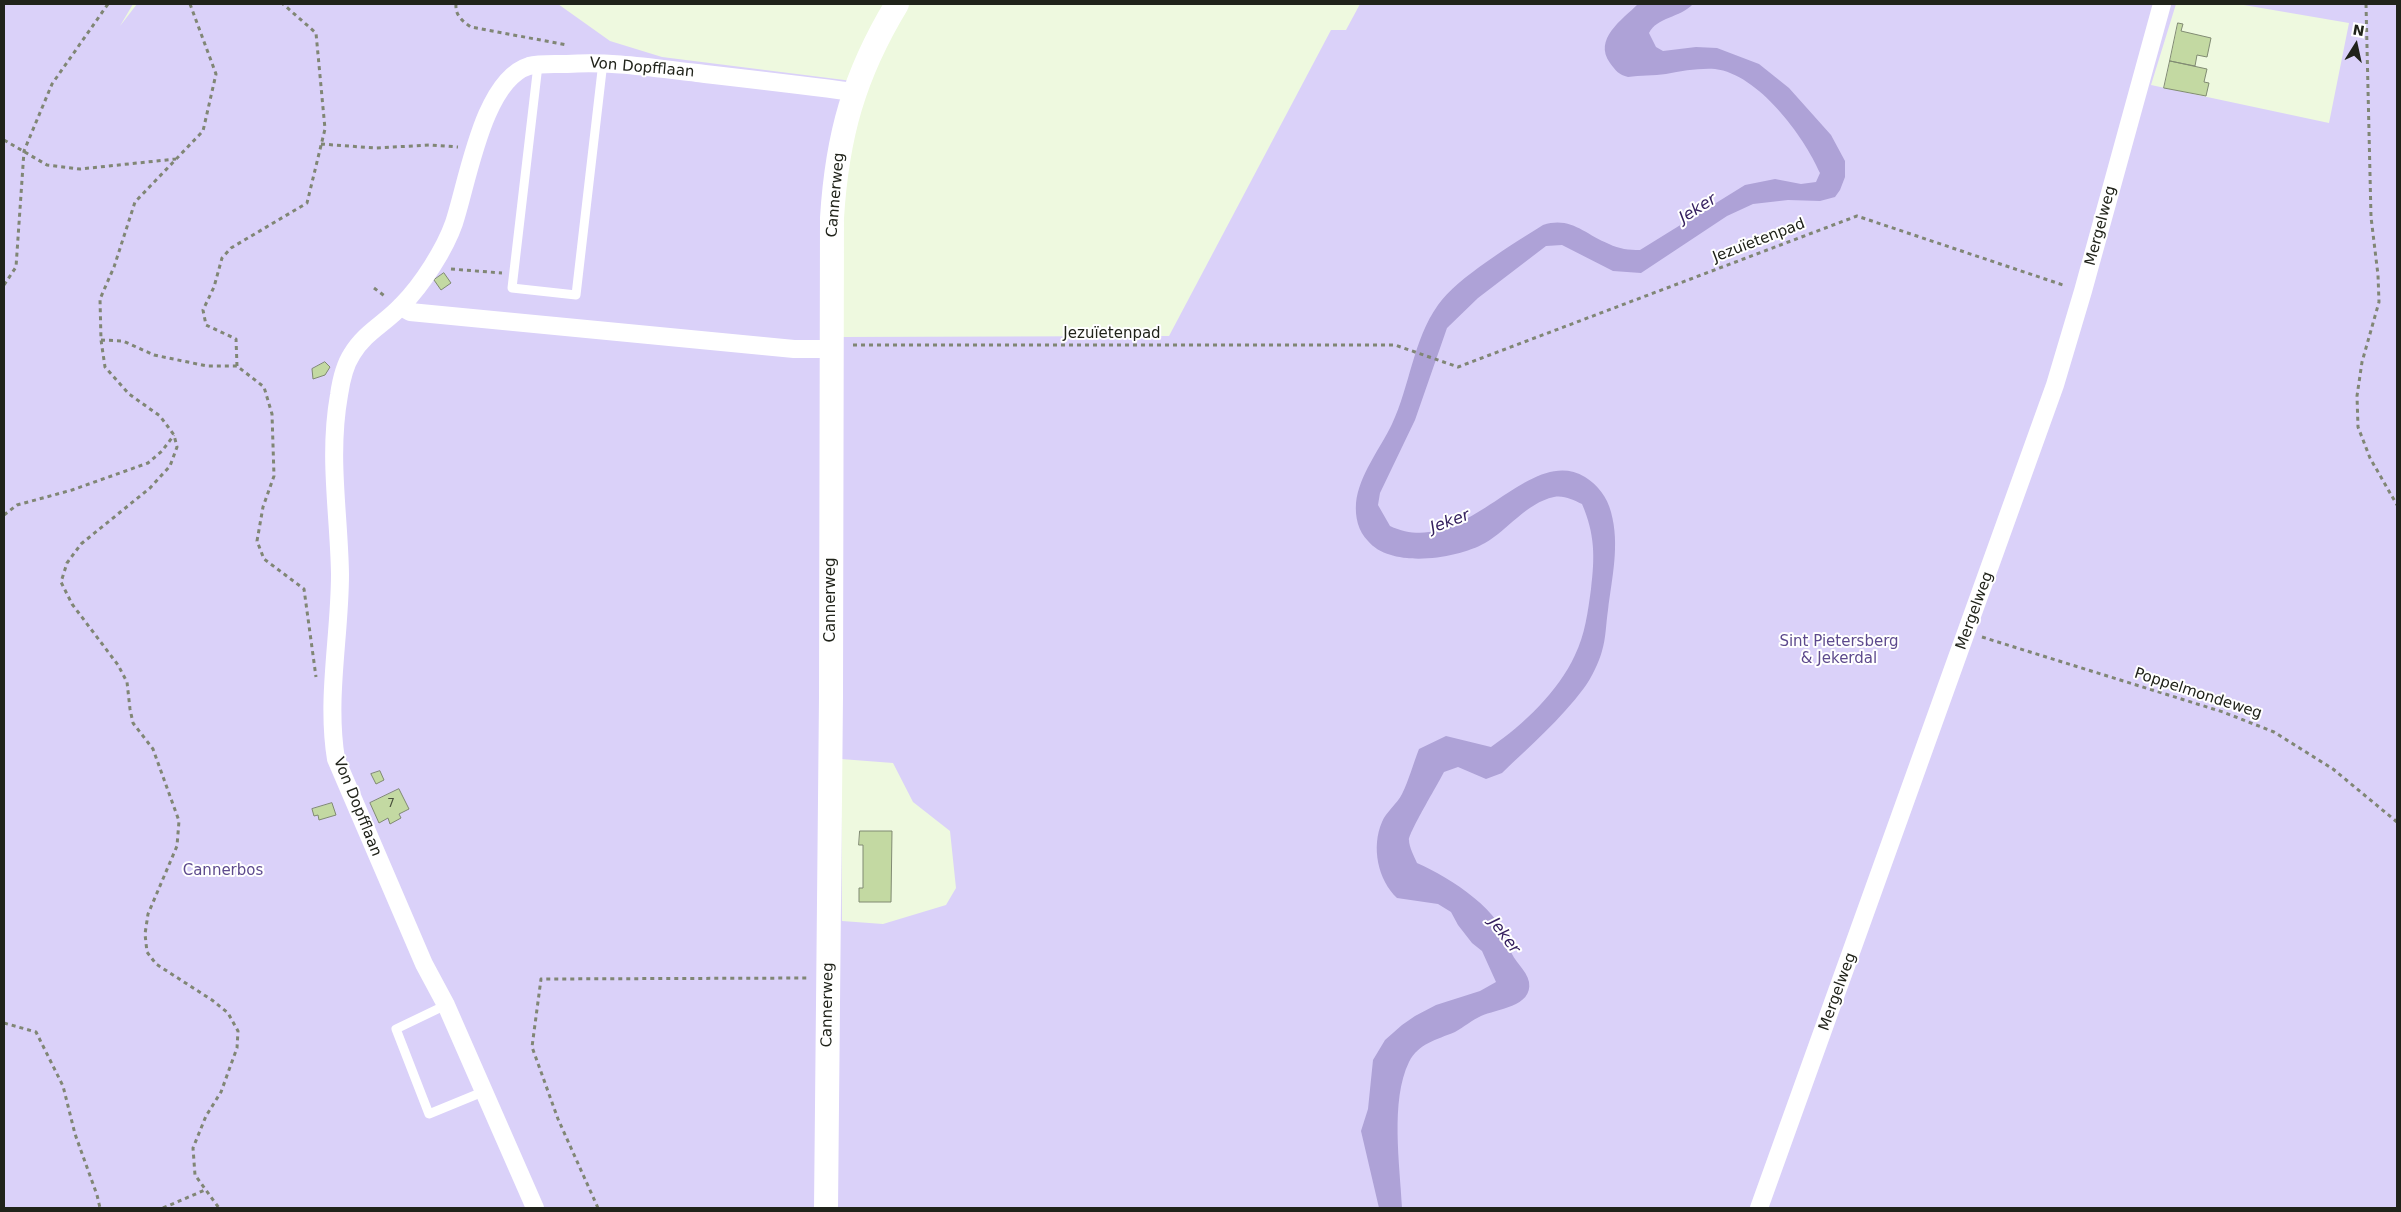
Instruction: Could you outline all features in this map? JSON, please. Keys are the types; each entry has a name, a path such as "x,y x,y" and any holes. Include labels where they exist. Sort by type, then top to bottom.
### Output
{"main road":[{"name":"Cannerweg","path":"826,1208 831,697 830,349 833,201 841,138 854,92 868,55 897,4"}],"street":[{"name":"Mergelweg","path":"1759,1208 2055,385 2083,291 2162,4"},
{"name":"Von Dopfflaan","path":"535,1208 485,1090 446,1005 424,964 340,772 334,745 334,678 340,575 332,449 340,385 351,354 376,326 401,307 429,270 453,226 490,105 504,83 516,73 531,65 603,62 854,92"},
{"path":"401,307 410,312 794,349 830,349"}],"lane":[{"path":"538,65 512,288 576,295 603,62"},
{"path":"446,1005 396,1029 429,1114 485,1090"}],"path":[{"path":"4,285 16,267 24,151 52,84 108,4"},
{"path":"190,4 216,74 203,132 135,202 114,268 100,299 101,340 105,367 129,394 160,416 174,435 177,447 170,466 150,488 81,544 67,563 61,582 72,604 118,665 127,682 130,709 134,723 153,749 179,821 177,846 148,914 145,934 146,952 156,964 212,1000 228,1013 238,1031 237,1048 221,1092 206,1116 193,1148 195,1175 219,1208"},
{"path":"237,366 236,340 206,324 203,310 214,287 222,258 231,248 307,203 325,129 316,33 283,4"},
{"path":"456,4 457,12 461,19 471,27 529,37"},
{"path":"2366,4 2371,217 2378,275 2379,302 2362,362 2357,396 2358,426 2370,458 2397,505"},
{"path":"4,140 46,165 80,169 176,159"},
{"path":"321,144 375,148 431,145 476,149"},
{"name":"Jezuïetenpad","path":"830,349 845,346 1395,345 1458,367 1857,216 2083,291"},
{"path":"460,268 487,272"},
{"path":"101,340 123,341 154,355 207,366 237,366 264,387 272,414 274,476 263,507 257,541 264,559 304,589 314,677 334,678"},
{"path":"4,515 17,505 72,490 148,463 162,451 174,435"},
{"name":"Poppelmondeweg","path":"1967,633 2223,712 2274,732 2333,769 2397,822"},
{"path":"598,1208 558,1119 532,1047 541,979 828,976"},
{"path":"4,1023 36,1032 63,1086 75,1134 100,1208"},
{"path":"163,1208 205,1190"}],"green space":[{"name":"Sint Pietersberg & Jekerdal","path":"4,4 133,4 120,26 137,4 558,4 610,41 662,57 868,83 862,96 844,185 842,337 1169,336 1331,30 1346,30 1360,4 2176,4 2151,85 2329,123 2349,23 2238,4 2397,4 2397,1208 4,1208","holes":["841,759 893,763 913,802 950,831 956,888 946,905 883,924 842,921"]}],"water":[{"name":"Jeker","path":"1638,4 1693,4 1688,9 1663,20 1653,28 1649,33 1656,47 1663,51 1696,47 1717,48 1759,64 1789,88 1831,135 1845,161 1845,177 1835,197 1820,201 1788,200 1753,204 1727,216 1641,273 1613,271 1562,245 1546,246 1478,298 1447,328 1415,420 1380,493 1378,505 1390,526 1418,533 1444,529 1470,517 1541,475 1563,471 1585,477 1604,496 1614,524 1615,549 1601,655 1595,670 1584,688 1555,721 1502,773 1486,779 1458,767 1444,772 1410,836 1410,846 1417,863 1445,877 1474,897 1497,922 1505,935 1514,958 1526,973 1529,990 1520,1002 1478,1018 1455,1032 1423,1046 1413,1056 1403,1078 1398,1114 1398,1153 1402,1208 1379,1208 1361,1131 1368,1109 1373,1060 1385,1040 1415,1016 1436,1005 1480,991 1496,982 1482,951 1472,943 1451,912 1438,904 1397,898 1390,891 1378,863 1377,842 1382,822 1402,794 1419,749 1446,736 1491,747 1528,718 1550,694 1568,669 1581,639 1589,606 1593,566 1592,536 1582,504 1561,497 1544,500 1535,505 1485,543 1473,549 1442,557 1408,558 1392,555 1378,550 1365,537 1360,528 1356,513 1356,503 1361,482 1392,424 1423,333 1438,305 1459,283 1472,272 1543,225 1553,223 1570,224 1613,246 1640,250 1745,185 1775,179 1801,184 1816,182 1820,173 1803,142 1778,109 1763,94 1731,73 1715,69 1703,69 1661,75 1628,77 1618,72 1610,63 1606,54 1607,38 1618,23"}],"building":[{"path":"2178,23 2183,24 2181,31 2211,38 2207,57 2197,55 2195,66 2170,61"},
{"path":"2170,61 2207,69 2204,82 2209,83 2206,96 2164,88"},
{"path":"444,273 451,283 441,290 434,280"},
{"path":"325,362 330,367 325,375 313,379 312,369"},
{"path":"380,771 384,780 376,784 371,774"},
{"path":"399,789 409,809 399,814 401,818 390,824 388,818 379,823 370,803"},
{"path":"332,803 336,815 319,820 318,815 314,816 312,809"},
{"path":"860,831 892,831 891,902 859,902 859,888 863,888 863,845 859,845"}],"park label":[{"name":"Cannerbos","path":"223,871"}]}
